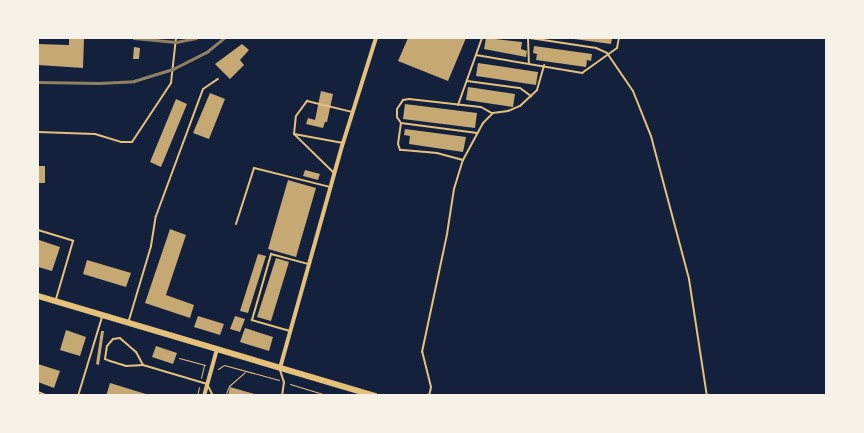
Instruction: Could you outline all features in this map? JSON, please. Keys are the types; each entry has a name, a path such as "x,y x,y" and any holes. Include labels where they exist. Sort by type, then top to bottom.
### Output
{"main road":[{"path":"38,296 375,396"}],"street":[{"path":"280,368 342,143 376,38"},
{"path":"204,396 217,349"}],"lane":[{"path":"38,132 95,134 121,142 132,142 171,83 176,38"},
{"path":"458,105 482,38"},
{"path":"529,63 529,38 596,48 607,53 633,91 651,136 689,279 707,396"},
{"path":"476,55 582,73 607,53 617,48 619,38"},
{"path":"463,160 438,153 400,150 398,144 401,123 397,117 397,109 403,100 481,107 493,113 508,111 520,106 531,96 541,81 544,66"},
{"path":"128,323 151,246 156,216 203,89 218,79"},
{"path":"466,81 520,88 531,96"},
{"path":"294,134 296,116 307,101 352,112"},
{"path":"429,396 431,387 422,352 454,189 463,160 483,123 493,113"},
{"path":"401,123 477,133"},
{"path":"294,134 342,143"},
{"path":"294,134 334,173"},
{"path":"236,224 254,168 330,187"},
{"path":"38,230 73,241 55,301"},
{"path":"290,332 252,320 272,254 309,264"},
{"path":"78,396 103,315"},
{"path":"143,365 136,352 120,338 113,339 107,346 106,359 110,362 126,366 143,365 207,384 213,396"},
{"path":"280,368 284,382 282,396"},
{"path":"38,392 48,396"}],"path":[{"path":"179,358 218,369 224,365 329,396"},
{"path":"225,396 229,386 246,372"}],"building":[{"path":"69,38 84,39 83,68 38,65 38,44 69,45"},
{"path":"408,38 466,38 448,81 398,61"},
{"path":"486,38 522,42 521,49 527,51 526,57 484,49"},
{"path":"567,38 612,38 611,44"},
{"path":"242,44 249,50 240,60 244,65 230,79 215,64"},
{"path":"534,46 592,54 591,61 587,60 586,67 536,60 537,54 533,53"},
{"path":"134,47 140,48 139,59 133,59"},
{"path":"478,63 538,72 536,85 476,76"},
{"path":"468,87 515,94 513,107 466,100"},
{"path":"321,91 333,94 327,122 325,122 323,128 306,124 308,118 315,120"},
{"path":"210,93 225,99 209,139 193,133"},
{"path":"176,99 187,104 161,167 150,162"},
{"path":"405,104 477,113 475,128 403,119"},
{"path":"405,129 466,137 463,152 409,144 410,136 404,135"},
{"path":"38,166 45,166 45,183 38,183"},
{"path":"305,170 320,174 318,180 303,176"},
{"path":"288,180 316,188 296,257 268,249"},
{"path":"170,229 186,235 166,295 194,305 190,318 145,303"},
{"path":"39,240 60,247 52,271 38,267"},
{"path":"258,254 266,256 248,313 240,311"},
{"path":"276,258 289,262 271,321 257,317"},
{"path":"87,260 131,273 126,287 83,274"},
{"path":"198,316 224,324 220,335 194,327"},
{"path":"235,316 245,319 240,332 230,329"},
{"path":"245,328 273,337 269,351 240,342"},
{"path":"66,330 86,337 80,356 60,350"},
{"path":"101,331 104,331 99,365 96,364"},
{"path":"156,346 177,353 173,364 152,357"},
{"path":"38,364 60,371 54,388 38,382"},
{"path":"110,383 149,395 149,396 106,396"},
{"path":"230,387 258,395 258,396 228,396"}],"railway":[{"path":"134,38 176,42 196,38"},
{"path":"38,82 99,83 134,81 173,69 208,51 224,38"}]}
